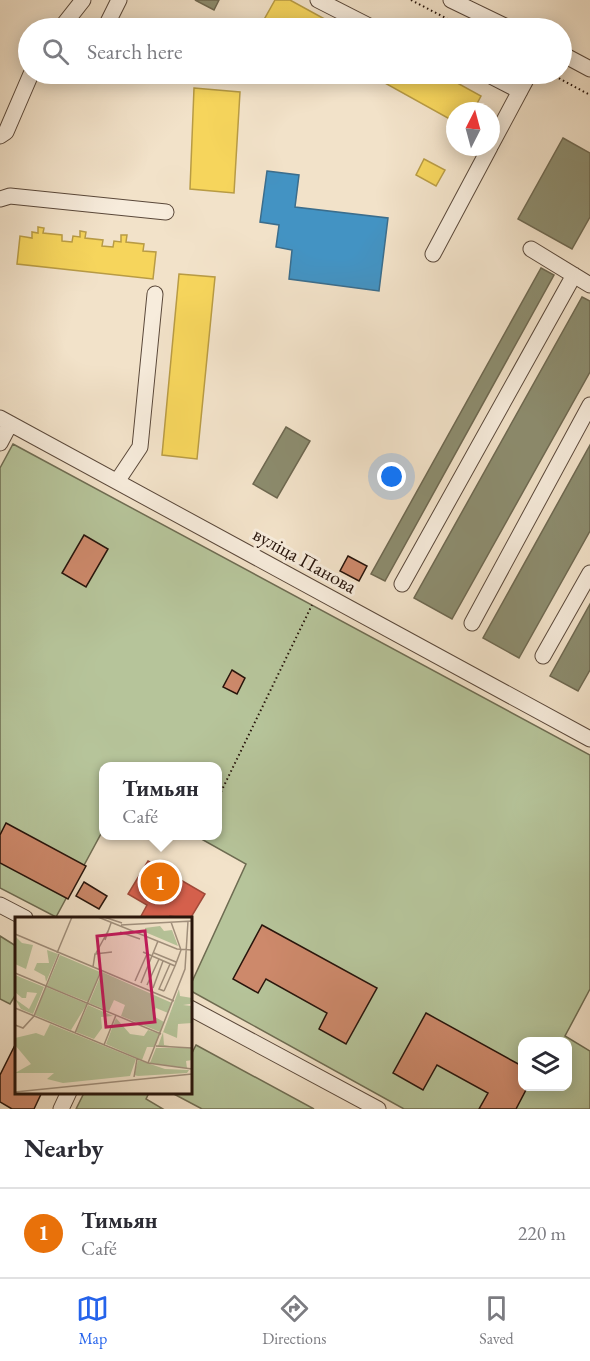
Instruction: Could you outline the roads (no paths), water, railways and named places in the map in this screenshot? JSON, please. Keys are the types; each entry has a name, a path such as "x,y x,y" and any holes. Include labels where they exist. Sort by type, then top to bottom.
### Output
{"street":[{"path":"69,18 83,0"},
{"path":"110,18 119,0"},
{"path":"318,0 353,18"},
{"path":"452,0 478,6 495,18"},
{"path":"572,60 590,69"},
{"path":"0,136 6,132 27,84"},
{"path":"506,84 520,91"},
{"path":"500,128 524,84"},
{"path":"434,254 485,156"},
{"path":"0,199 10,196 166,212"},
{"path":"531,249 590,285"},
{"path":"402,584 574,275"},
{"path":"118,480 140,447 155,294"},
{"path":"472,623 590,405"},
{"path":"0,443 5,421"},
{"name":"вуліца Панова","path":"5,421 118,480 318,592 590,739"},
{"path":"543,657 590,573"},
{"path":"0,905 24,917"},
{"path":"192,1009 378,1109"},
{"path":"60,1109 68,1094"}],"place":[{"name":"Тимьян","path":"160,882"}]}
